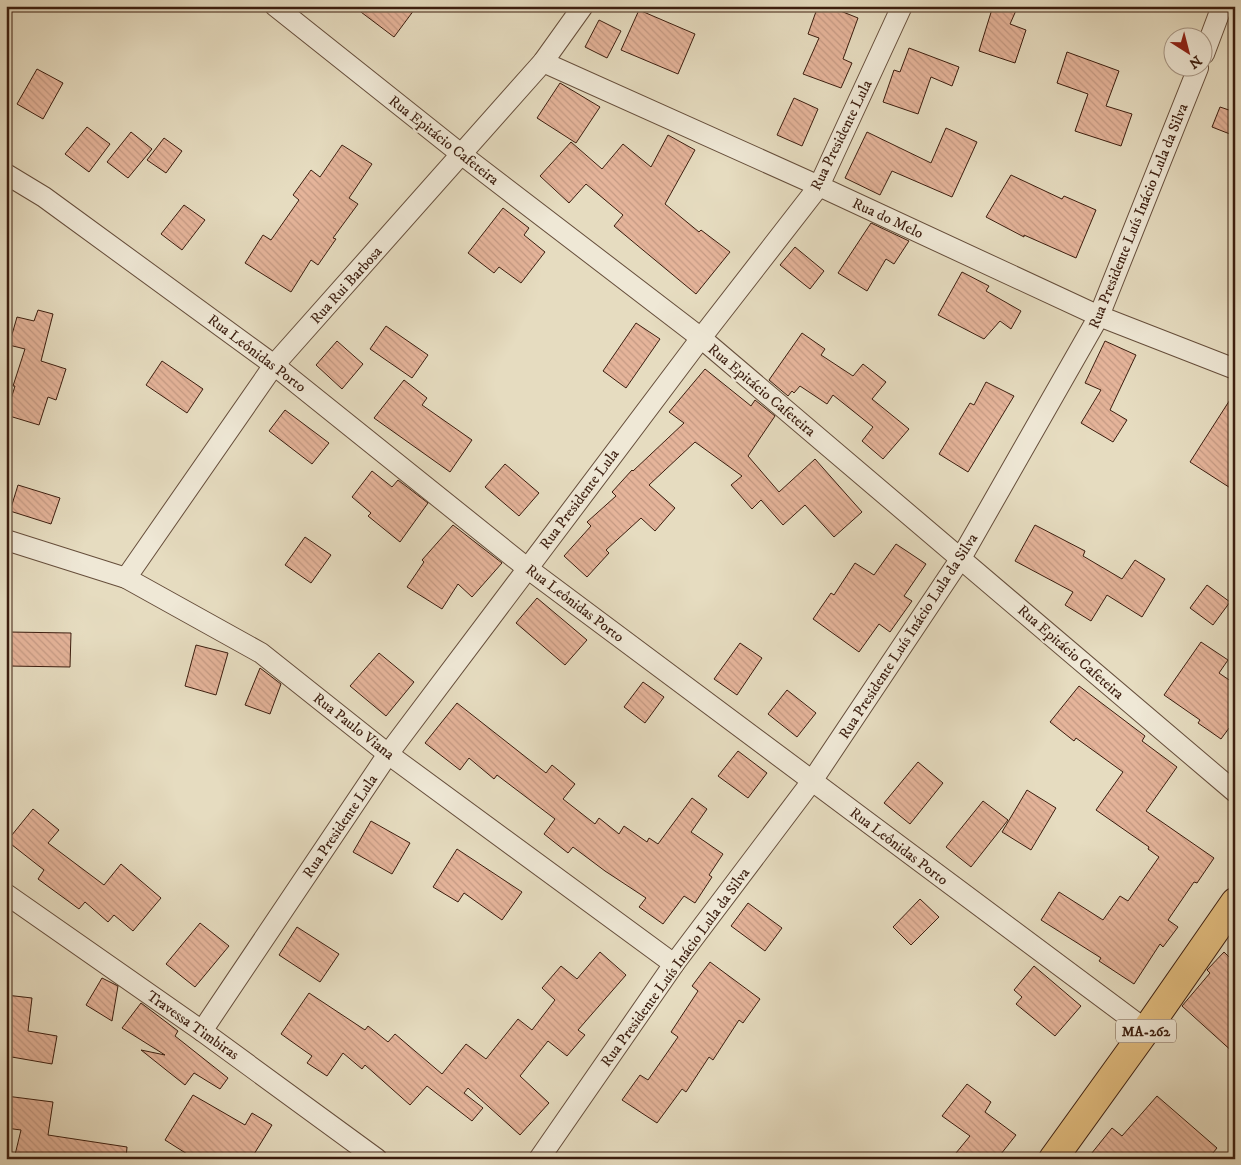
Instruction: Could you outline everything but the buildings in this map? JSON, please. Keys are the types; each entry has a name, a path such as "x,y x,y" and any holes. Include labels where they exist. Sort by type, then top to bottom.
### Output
{"main road":[{"name":"MA-262","path":"1054,1159 1235,902"}],"street":[{"name":"Rua Epitácio Cafeteira","path":"275,6 461,154 701,338 1235,792"},
{"name":"Rua Rui Barbosa","path":"126,578 274,365 543,62 583,6"},
{"name":"Rua Presidente Lula","path":"202,1031 388,754 701,338 819,186 902,6"},
{"path":"1214,28 1222,6"},
{"name":"Rua do Melo","path":"543,62 819,186 1100,316 1235,369"},
{"name":"Rua Presidente Luís Inácio Lula da Silva","path":"539,1159 674,964 812,781 961,558 1100,316 1194,78"},
{"name":"Rua Leônidas Porto","path":"6,174 44,197 274,365 527,568 1146,1030"},
{"name":"Rua Paulo Viana","path":"6,540 126,578 261,653 388,754 674,964"},
{"name":"Travessa Timbiras","path":"6,894 202,1031 377,1159"}]}
